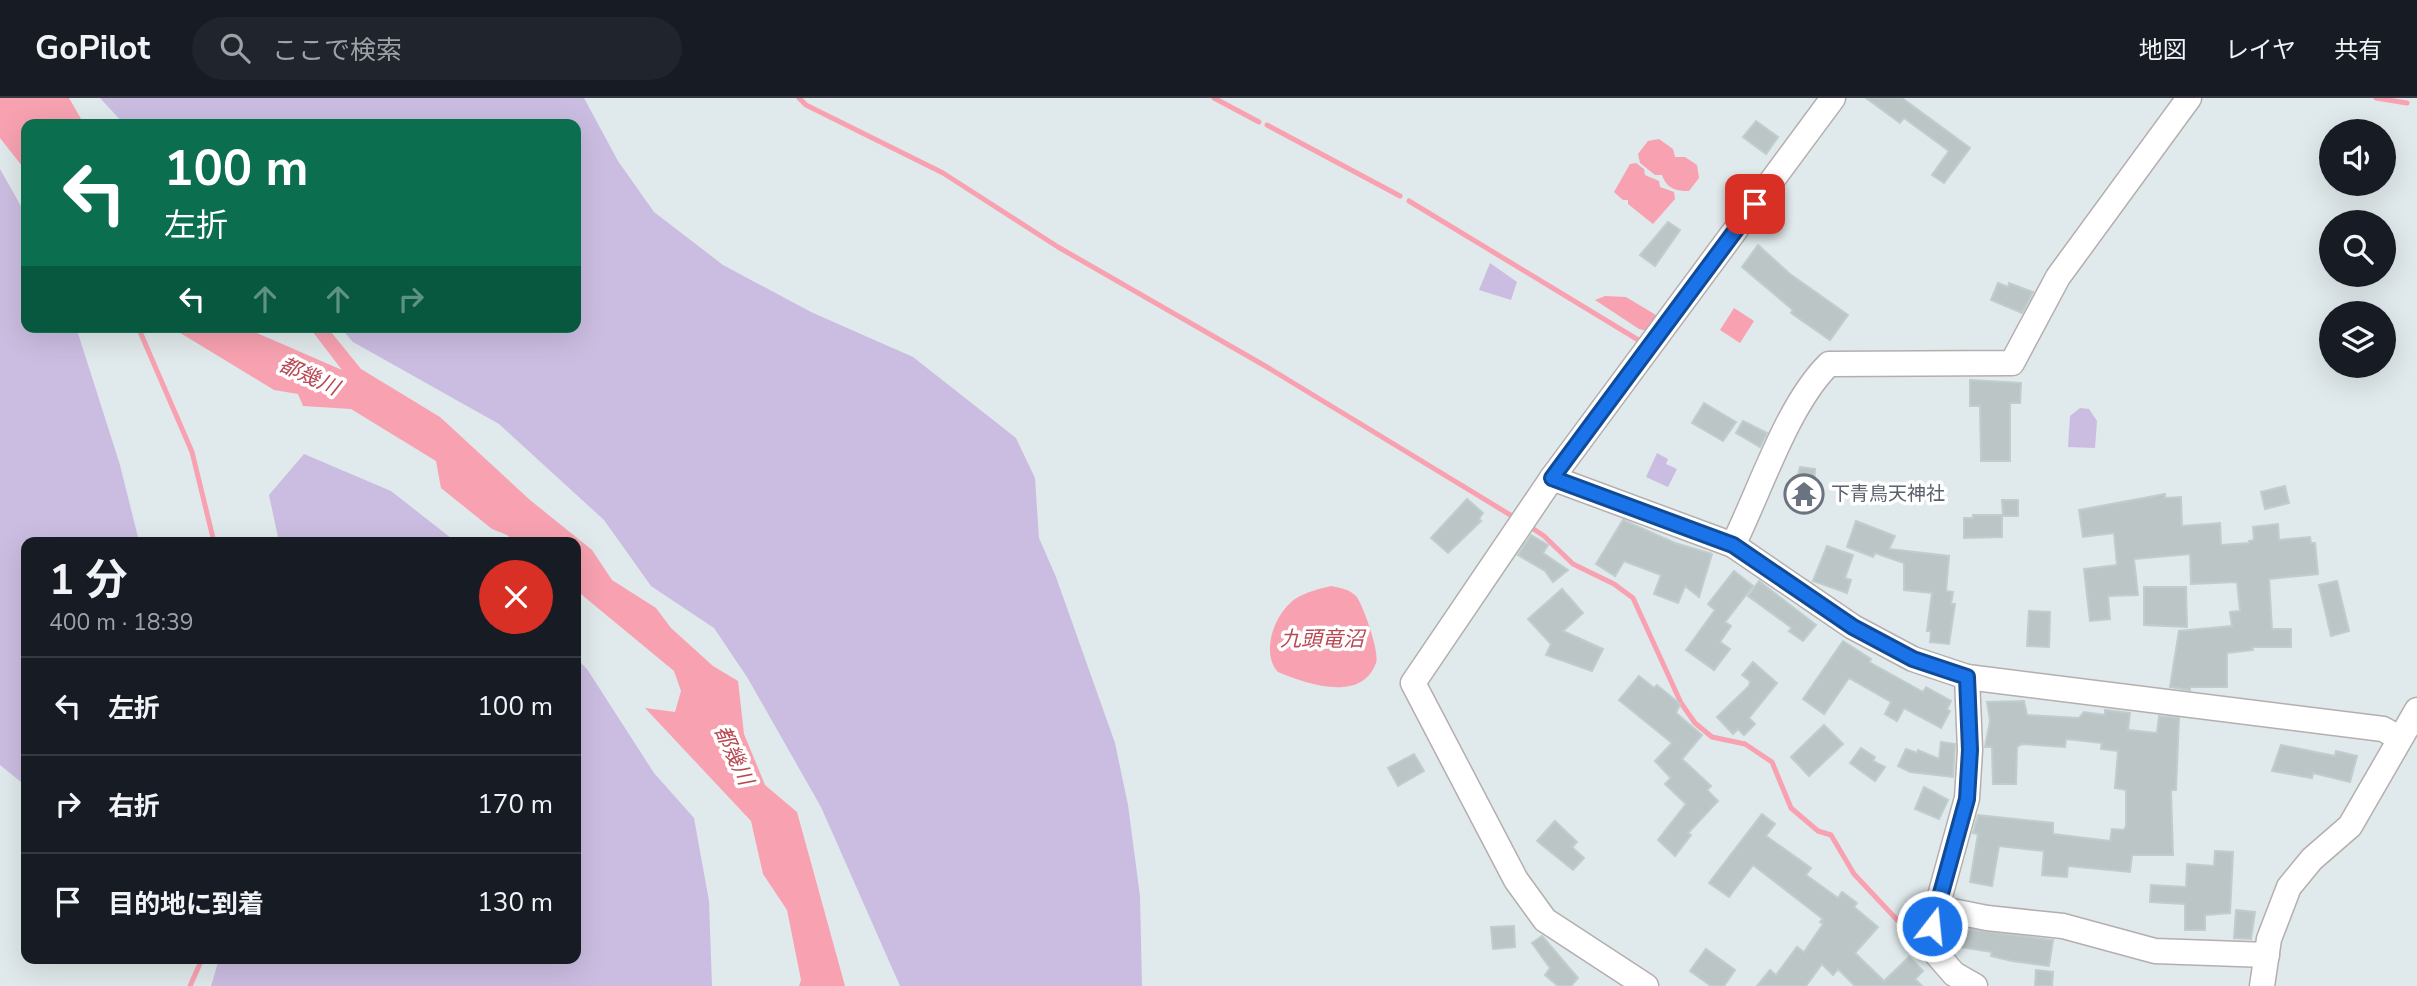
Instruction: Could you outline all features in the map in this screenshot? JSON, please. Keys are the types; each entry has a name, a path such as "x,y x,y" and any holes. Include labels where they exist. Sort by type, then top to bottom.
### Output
{"street":[{"path":"1646,986 1545,920 1516,880 1413,683 1552,478 1833,98"},
{"path":"1733,545 1795,410 1810,382 1829,364 2012,363 2058,277 2189,98"},
{"path":"1552,478 1733,545 1853,627 1913,659 1967,677 2383,729 2399,738"},
{"path":"1967,677 1970,750 1967,799 1927,943 1954,974 1975,986"},
{"path":"2263,986 2276,916 2289,887 2312,859 2350,826 2417,710"},
{"path":"1937,908 1987,918 2063,926 2155,951 2267,955"}],"shaded area":[{"path":"100,98 584,98 618,161 654,212 723,265 811,312 913,357 1016,438 1035,478 1039,538 1056,577 1115,743 1128,805 1140,896 1142,986 900,986 821,807 747,677 714,628 651,586 604,520 499,424 353,342 345,333 581,333 581,119 119,119"},
{"path":"0,169 21,206 21,333 78,333 120,465 138,537 21,537 21,782 0,765"},
{"path":"1490,263 1517,282 1511,300 1479,290"},
{"path":"2080,408 2089,409 2097,421 2095,448 2068,447 2070,416"},
{"path":"1657,453 1668,459 1666,464 1677,469 1668,487 1646,477"},
{"path":"304,454 391,491 450,537 278,537 269,495"},
{"path":"581,663 654,773 694,818 709,901 712,986 211,986 218,964 581,964"}],"water":[{"path":"0,98 69,98 81,119 21,119 21,165 0,138"},
{"path":"1659,139 1673,149 1675,157 1685,157 1697,165 1699,178 1689,191 1672,188 1662,175 1655,175 1640,163 1638,154 1648,141"},
{"path":"1636,163 1644,169 1645,175 1659,181 1660,187 1674,192 1675,199 1653,224 1628,204 1628,200 1623,200 1614,192 1630,164"},
{"path":"1605,296 1626,297 1661,318 1647,331 1639,329 1595,300"},
{"path":"1734,308 1754,321 1740,343 1720,330"},
{"path":"180,333 257,333 342,370 314,333 332,333 361,369 440,417 530,500 576,537 509,537 492,529 441,488 436,461 351,409 303,406 298,394 274,390"},
{"path":"581,541 592,550 612,580 656,608 671,628 713,666 738,681 744,734 765,785 797,812 845,986 799,986 801,980 787,910 763,874 751,821 645,708 675,712 681,691 674,671 581,594"},
{"name":"九頭竜沼","path":"1331,586 1348,590 1356,596 1376,649 1376,663 1369,676 1346,687 1317,685 1278,672 1270,654 1272,633 1288,605 1304,594"}],"building":[{"path":"1866,98 1902,98 1970,148 1944,183 1932,175 1949,151 1904,118 1900,123"},
{"path":"1756,121 1778,137 1766,154 1743,137"},
{"path":"1668,222 1680,230 1655,266 1640,255"},
{"path":"1758,245 1790,274 1848,315 1830,340 1791,313 1793,310 1742,267"},
{"path":"1998,283 2008,287 2009,283 2033,292 2022,313 1991,300"},
{"path":"1970,380 2021,383 2020,403 2010,403 2010,461 1981,461 1980,406 1970,406"},
{"path":"1704,403 1736,422 1723,441 1692,423"},
{"path":"1743,421 1767,433 1760,447 1736,433"},
{"name":"下青鳥天神社","path":"1800,467 1815,469 1813,505 1791,502"},
{"path":"2285,486 2289,503 2265,509 2261,492"},
{"path":"2165,494 2165,498 2181,497 2182,526 2220,523 2221,545 2249,543 2254,540 2253,527 2278,524 2279,540 2310,537 2311,543 2315,543 2318,574 2269,579 2272,629 2291,629 2291,647 2252,647 2253,650 2227,653 2227,687 2190,687 2190,690 2170,687 2179,631 2232,626 2230,612 2240,611 2237,582 2191,584 2190,554 2134,559 2138,595 2108,596 2110,619 2090,621 2084,569 2117,565 2114,533 2083,537 2079,510"},
{"path":"1467,499 1483,513 1479,519 1481,521 1448,553 1431,538"},
{"path":"2002,500 2018,500 2018,516 2003,516"},
{"path":"1973,515 2002,515 2002,537 1964,538 1964,518 1973,518"},
{"path":"1623,520 1675,543 1712,554 1699,597 1685,586 1678,603 1654,594 1661,575 1624,561 1615,576 1596,564"},
{"path":"1856,521 1895,536 1889,549 1949,556 1946,591 1953,592 1951,604 1955,604 1949,644 1930,642 1931,631 1927,631 1932,593 1904,590 1904,563 1875,553 1873,557 1847,547"},
{"path":"1531,535 1548,545 1543,553 1568,570 1553,582 1545,571 1518,555"},
{"path":"1827,546 1853,555 1845,578 1851,580 1847,593 1813,581"},
{"path":"1734,571 1753,586 1725,622 1731,626 1720,642 1730,649 1714,670 1686,650 1715,610 1708,604"},
{"path":"1759,581 1816,625 1803,641 1789,631 1792,628 1748,596"},
{"path":"2337,581 2349,631 2331,636 2319,585"},
{"path":"2144,587 2186,587 2187,627 2144,625"},
{"path":"1562,589 1583,613 1563,631 1603,649 1592,671 1546,655 1551,644 1528,619"},
{"path":"2029,611 2050,612 2049,647 2027,646"},
{"path":"1843,641 1871,659 1869,662 1923,692 1926,687 1951,701 1947,709 1950,711 1941,728 1904,708 1897,721 1885,714 1891,702 1849,678 1824,714 1803,699"},
{"path":"1753,662 1777,683 1749,718 1755,724 1744,735 1738,729 1733,734 1717,717 1749,686 1750,681 1742,675"},
{"path":"1639,676 1654,688 1657,685 1680,704 1676,713 1702,735 1682,759 1711,786 1707,790 1718,801 1688,833 1691,835 1675,856 1658,840 1686,804 1665,784 1671,778 1655,761 1672,743 1619,700"},
{"path":"2024,701 2027,715 2079,718 2084,712 2105,715 2105,710 2130,713 2128,730 2157,733 2159,716 2179,718 2176,790 2171,790 2173,855 2132,855 2130,872 2068,866 2067,877 2042,875 2044,851 1999,846 1992,886 1970,882 1978,834 1973,833 1978,815 2053,823 2053,834 2110,841 2112,829 2124,830 2126,826 2126,790 2115,788 2118,751 2101,749 2102,743 2066,739 2065,747 2022,744 2017,747 2016,784 1993,784 1992,747 1985,747 1990,721 1987,702"},
{"path":"1824,725 1843,744 1809,776 1791,757"},
{"path":"1941,742 1955,744 1953,777 1910,772 1898,766 1906,749 1917,753 1918,750 1939,759"},
{"path":"2281,745 2335,756 2336,751 2357,756 2350,782 2313,773 2312,778 2272,771"},
{"path":"1861,748 1875,757 1873,761 1885,767 1875,781 1850,763"},
{"path":"1414,754 1424,771 1398,786 1388,768"},
{"path":"1924,787 1948,800 1939,819 1915,809"},
{"path":"1762,814 1775,824 1766,836 1811,868 1806,875 1838,898 1842,892 1857,903 1854,907 1878,927 1855,953 1884,981 1909,957 1923,971 1915,979 1922,986 1855,986 1838,969 1833,975 1822,964 1806,986 1757,986 1770,970 1776,975 1797,947 1804,952 1823,924 1820,922 1823,919 1753,865 1729,897 1709,883"},
{"path":"1555,821 1577,842 1572,847 1584,858 1573,870 1537,841"},
{"path":"2215,851 2233,852 2230,913 2205,915 2205,930 2185,930 2185,904 2150,902 2151,885 2186,887 2187,864 2214,866"},
{"path":"2236,910 2255,912 2251,939 2234,938"},
{"path":"1514,926 1515,947 1493,949 1491,927"},
{"path":"1954,927 2053,940 2049,966 2012,961 1991,956 1992,952 1953,946"},
{"path":"1542,936 1578,978 1571,986 1558,986 1545,975 1550,968 1532,943"},
{"path":"1706,949 1735,970 1724,986 1711,986 1690,971"},
{"path":"2036,970 2053,972 2052,986 2035,986"}],"waterway":[{"path":"799,98 806,105 943,173 1058,247 1267,367 1517,519"},
{"path":"1214,98 1259,122"},
{"path":"2376,98 2407,103"},
{"path":"1267,125 1400,196"},
{"path":"1409,201 1640,341"},
{"name":"都幾川","path":"141,333 192,452 213,537"},
{"path":"1529,526 1544,536 1573,564 1614,584 1633,598 1681,703 1695,723 1712,737 1745,744 1772,762 1791,808 1818,831 1831,835 1854,874 1900,923 1918,948"},
{"name":"都幾川","path":"190,986 200,964"}],"place":[{"name":"下青鳥天神社","path":"1804,494"}],"route":[{"path":"1755,204 1552,478 1634,506 1733,545 1853,627 1913,659 1967,677 1970,750 1967,799 1932,926"}]}
